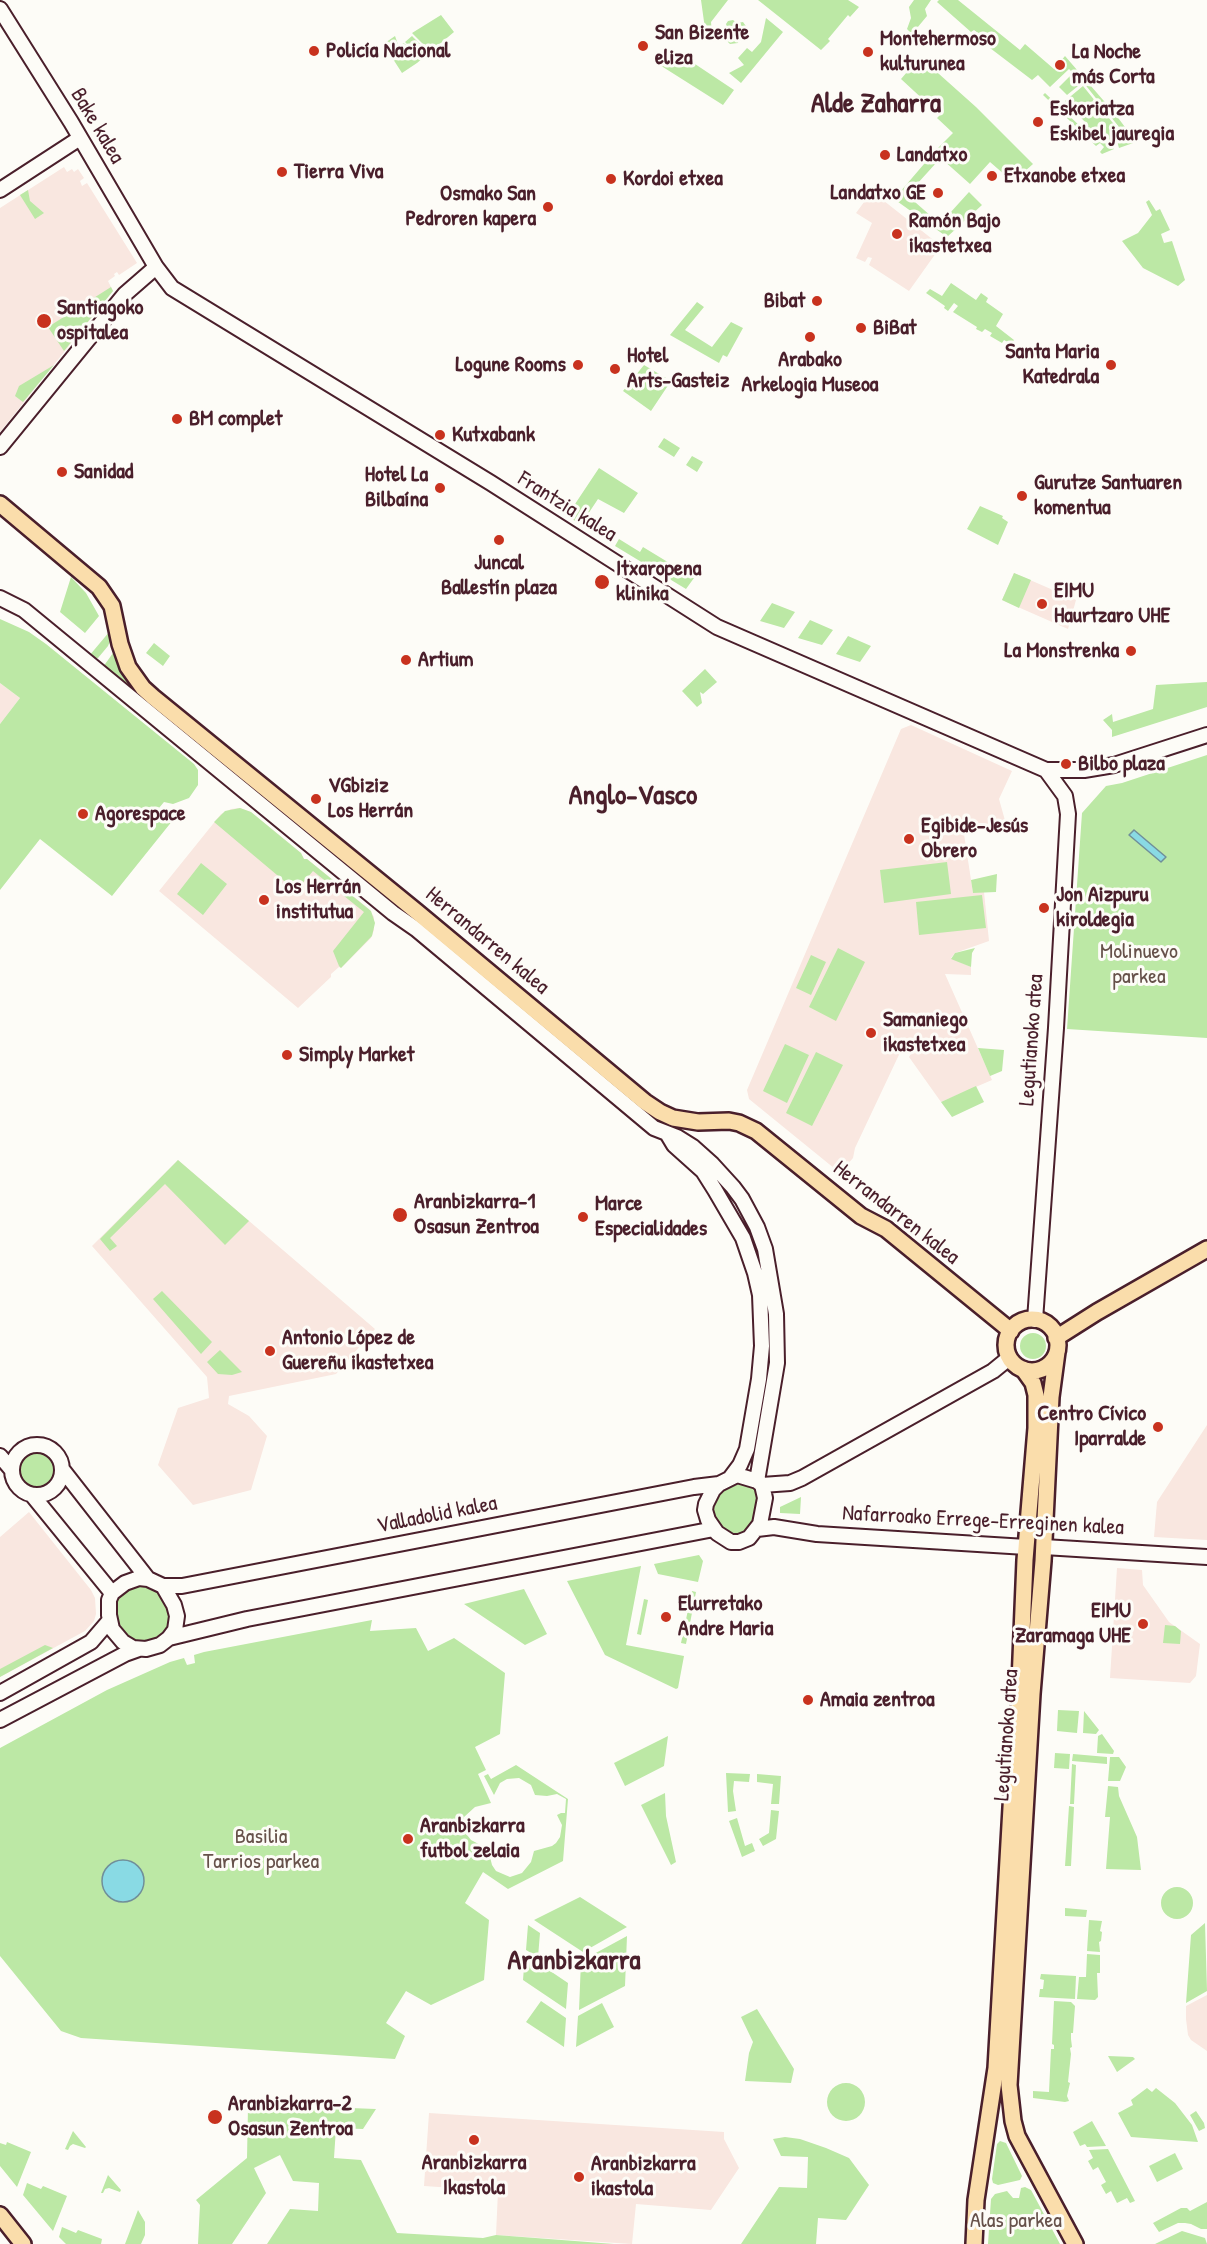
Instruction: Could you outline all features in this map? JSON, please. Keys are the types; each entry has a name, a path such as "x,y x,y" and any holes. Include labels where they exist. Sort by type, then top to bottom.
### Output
{"main road":[{"name":"Bake kalea","path":"0,9 156,267"},
{"path":"0,190 80,138"},
{"path":"0,447 125,294 156,267"},
{"name":"Frantzia kalea","path":"156,267 172,288 491,483 717,627 1046,770"},
{"name":"Herrandarren kalea","path":"0,504 99,587 112,606 120,644 128,667 135,679 153,697 645,1102 660,1112 683,1120 729,1121 756,1131 861,1216 886,1229 1011,1331"},
{"name":"Herrandarren kalea","path":"0,598 24,610 386,908 416,929 648,1124 684,1140 704,1156 742,1199 757,1227 771,1278 776,1314 777,1363 759,1483"},
{"path":"1046,770 1084,770 1114,765 1207,735"},
{"name":"Legutianoko atea","path":"1035,1320 1056,1028 1068,815 1065,796 1046,770"},
{"path":"645,1102 674,1145 703,1172 716,1190 743,1238 760,1295 762,1346 747,1449 740,1465 709,1497 705,1510 714,1529 723,1538 731,1542 739,1542 749,1538 757,1529 765,1509 765,1498 759,1483"},
{"path":"1057,1345 1096,1312 1207,1249"},
{"path":"1035,1320 1048,1325 1057,1345 1054,1359 1044,1368 1023,1370 1009,1358 1006,1344 1011,1331 1019,1323 1035,1320"},
{"name":"Legutianoko atea","path":"1057,1345 1051,1396 1044,1547 1032,1694 1009,2069 1013,2121 1017,2136 1075,2244"},
{"path":"725,1480 744,1476 759,1483 783,1485 802,1478 993,1371 1009,1358"},
{"name":"Legutianoko atea","path":"974,2244 976,2200 996,2068 1013,1773 1018,1731 1026,1547 1032,1498 1036,1401 1033,1383 1023,1370"},
{"path":"33,1496 48,1493 54,1489 62,1476 60,1460 45,1446 38,1445 22,1450 16,1455 11,1469 17,1487 33,1496 112,1593"},
{"path":"0,1456 11,1469"},
{"path":"62,1469 148,1579 163,1586 174,1605 177,1616 175,1630 169,1638"},
{"name":"Valladolid kalea","path":"163,1586 182,1586 725,1480"},
{"name":"Nafarroako Errege-Erreginen kalea","path":"757,1529 774,1527 817,1534 1207,1557"},
{"path":"0,1720 125,1654 139,1649 153,1648 169,1638 247,1619 714,1529"},
{"path":"139,1649 123,1642 112,1629 108,1609 112,1593 132,1580 148,1579"},
{"path":"0,1693 91,1642 109,1621"},
{"path":"0,2215 23,2244"}],"shaded area":[{"name":"Santiagoko ospitalea","path":"64,167 67,172 72,169 74,172 78,169 84,178 80,181 82,186 87,183 137,263 119,275 117,272 108,281 113,291 0,432 0,208"},
{"name":"Ramón Bajo ikastetxea","path":"874,193 941,246 909,291 869,265 872,258 868,257 865,262 856,258 872,223 856,213 867,198 869,199"},
{"name":"EIMU Haurtzaro UHE","path":"1014,573 1076,600 1068,629 1002,600"},
{"path":"0,683 20,698 0,724"},
{"path":"911,725 1012,771 999,799 1006,824 964,834 973,893 984,892 989,941 955,953 951,958 971,967 971,975 945,974 992,1080 941,1102 909,1057 915,1047 905,1042 855,1148 853,1158 840,1173 749,1099 747,1090 901,729"},
{"name":"Los Herrán institutua","path":"240,808 251,812 301,853 304,859 307,859 369,909 374,917 374,930 371,938 298,1008 159,891 221,814"},
{"name":"Antonio López de Guereñu ikastetxea","path":"178,1160 375,1329 336,1374 229,1396 228,1404 249,1416 267,1436 251,1490 193,1505 158,1465 178,1408 209,1398 207,1377 92,1246"},
{"path":"1207,1425 1207,1540 1154,1537 1157,1502"},
{"path":"29,1512 91,1590 95,1598 96,1614 94,1621 85,1631 0,1677 0,1537"},
{"name":"EIMU Zaramaga UHE","path":"1117,1568 1142,1570 1143,1585 1169,1622 1200,1644 1196,1676 1190,1683 1110,1678"},
{"path":"1207,1995 1207,2051 1191,2040 1188,2035 1186,2006"},
{"name":"Aranbizkarra ikastola","path":"429,2113 724,2132 724,2139 739,2168 711,2210 636,2204 632,2244 496,2235 498,2191 424,2186"}],"green space":[{"path":"701,0 728,0 711,22 712,35 706,36"},
{"path":"758,0 848,0 859,7 850,17 848,15 821,50"},
{"path":"914,0 931,0 925,9 927,16 912,34 907,29 911,18 909,7"},
{"path":"939,0 958,0 1020,50 1025,44 1054,69 1065,56 1136,142 1119,148 1117,141 1127,137 1083,82 1067,95 1059,87 1073,73 1069,69 1050,87 1038,75 1032,80 990,48 992,44 974,30 971,32 937,2"},
{"path":"441,15 454,32 402,73 393,59 399,56 396,46 387,54 382,45 395,36 400,50 403,43 409,46 405,42 412,36 426,50 427,48 412,33"},
{"path":"766,18 783,32 741,83 729,73 744,65 738,58 747,48 752,52 761,42"},
{"path":"733,20 737,23 743,22 748,29 747,33 742,33 739,37 738,43 730,44 725,39 728,31 726,24"},
{"path":"674,50 734,90 723,105 655,62 656,57 671,60"},
{"path":"920,57 976,107 1033,164 1013,182 990,162 970,184 934,152 953,133 937,118 940,115 901,79"},
{"path":"1083,86 1121,133 1111,140 1114,149 1102,154 1100,152 1104,147 1100,143 1096,146 1043,95 1045,93 1082,128 1086,123 1065,101"},
{"path":"930,157 937,162 907,195 940,224 969,192 982,205 947,237 894,199"},
{"path":"28,190 30,201 44,213 35,219 20,195"},
{"path":"1149,200 1156,211 1160,209 1170,230 1161,234 1164,243 1172,241 1185,280 1178,286 1143,268 1122,241 1138,233 1152,215 1146,202"},
{"path":"951,283 976,300 981,293 988,298 986,302 1003,314 996,326 1014,340 1011,344 1004,340 1002,343 990,336 992,333 985,329 982,332 976,329 977,327 953,312 958,306 954,303 948,311 944,308 945,306 926,293 930,289 942,296"},
{"path":"111,287 113,291 64,351 48,327"},
{"path":"697,302 704,307 685,330 712,347 731,322 743,328 727,357 723,355 719,363 670,335"},
{"path":"54,365 23,402 15,396 19,386"},
{"path":"644,365 671,381 651,411 623,391"},
{"path":"664,438 680,448 674,457 658,447"},
{"path":"692,456 703,462 697,472 686,465"},
{"path":"599,468 638,493 624,513 598,499 586,517 611,532 606,540 567,516"},
{"path":"980,506 1003,516 1002,518 1008,522 998,545 967,529"},
{"path":"619,539 640,552 643,547 694,578 686,589 615,546"},
{"path":"1014,573 1031,580 1019,608 1002,600"},
{"path":"71,577 86,593 99,616 85,633 60,612"},
{"path":"772,603 795,612 784,628 760,621"},
{"path":"0,619 29,632 46,644 194,764 198,770 198,785 189,798 173,804 164,802 159,808 173,820 112,896 40,839 0,890 0,724 20,698 0,683"},
{"path":"810,620 833,630 822,645 798,638"},
{"path":"110,631 111,639 108,646 98,658 93,659 89,656"},
{"path":"848,636 871,646 860,662 836,654"},
{"path":"154,643 170,656 163,666 146,653"},
{"path":"113,653 118,667 129,683 181,727 185,736 103,667"},
{"path":"705,669 717,682 703,694 700,692 702,703 697,707 682,691"},
{"path":"1207,682 1207,707 1112,737 1112,730 1103,720 1112,714 1113,722 1153,709 1156,685"},
{"name":"Molinuevo parkea","path":"1207,755 1207,1038 1067,1029 1082,813 1106,786 1122,783"},
{"path":"240,808 251,812 301,853 304,859 307,859 371,911 375,923 372,936 341,968 333,951 364,912 313,871 296,891 214,822 225,811"},
{"path":"311,833 389,896 386,901 308,837"},
{"path":"947,862 951,894 884,903 880,870"},
{"path":"201,863 227,884 203,915 177,894"},
{"path":"997,874 996,892 973,893 971,880"},
{"path":"982,895 986,928 919,935 916,902"},
{"path":"838,948 865,962 836,1021 809,1007"},
{"path":"975,948 972,953 971,967 951,959 955,953"},
{"path":"811,955 826,962 811,995 796,988"},
{"path":"785,1044 809,1055 787,1103 763,1091"},
{"path":"978,1048 1004,1050 1002,1071 990,1076"},
{"path":"816,1052 843,1065 812,1126 786,1113"},
{"path":"976,1086 984,1102 952,1117 941,1102"},
{"path":"178,1160 249,1221 225,1245 165,1184 110,1238 117,1246 110,1251 100,1239"},
{"path":"162,1291 212,1342 201,1354 153,1299"},
{"path":"1033,1333 1042,1337 1046,1346 1042,1355 1033,1359 1024,1355 1020,1346 1024,1337"},
{"path":"220,1350 242,1372 232,1375 218,1374 207,1362"},
{"path":"36,1451 49,1457 55,1470 49,1483 36,1489 23,1483 17,1470 23,1457"},
{"path":"743,1483 749,1484 755,1491 758,1509 755,1520 745,1534 739,1536 726,1531 718,1524 713,1512 720,1493"},
{"path":"801,1497 800,1514 780,1513 780,1507"},
{"path":"699,1555 703,1561 698,1582 658,1574 654,1564"},
{"path":"641,1566 626,1645 684,1656 676,1689 605,1655 567,1581"},
{"path":"138,1586 148,1586 156,1590 168,1607 170,1615 170,1624 165,1632 160,1638 151,1642 143,1643 128,1637 116,1619 115,1603 122,1593"},
{"path":"524,1589 547,1634 525,1645 464,1604"},
{"path":"692,1591 696,1592 686,1644 681,1643"},
{"path":"644,1599 648,1600 641,1635 637,1634"},
{"name":"Basilia Tarrios parkea","path":"372,1620 370,1631 416,1628 428,1651 454,1638 505,1673 500,1734 475,1747 486,1770 478,1774 491,1803 475,1807 464,1817 463,1824 464,1831 471,1840 488,1849 496,1871 510,1877 522,1873 531,1862 534,1851 556,1843 560,1837 562,1825 557,1815 565,1813 566,1799 557,1794 535,1795 531,1785 519,1778 507,1779 500,1783 494,1795 484,1776 488,1774 491,1779 516,1765 568,1799 563,1861 508,1889 483,1872 465,1903 489,1920 484,1980 431,2005 406,1991 386,2023 405,2036 395,2059 81,2038 61,2031 0,1956 0,1748 107,1690 170,1662 184,1658 187,1665 195,1663 194,1655 204,1652"},
{"path":"1165,1625 1175,1626 1181,1631 1180,1644 1163,1643"},
{"path":"45,1645 53,1648 0,1677 0,1669"},
{"path":"1058,1710 1079,1711 1077,1733 1057,1731"},
{"path":"1084,1711 1099,1730 1096,1734 1083,1733"},
{"path":"1102,1734 1114,1751 1113,1754 1097,1753 1098,1736"},
{"path":"668,1736 664,1766 625,1786 614,1763"},
{"path":"1055,1753 1070,1754 1069,1769 1054,1768"},
{"path":"1073,1754 1107,1757 1107,1764 1072,1761"},
{"path":"1110,1757 1119,1757 1126,1767 1120,1781 1108,1781"},
{"path":"1072,1764 1076,1765 1074,1804 1070,1804"},
{"path":"726,1773 750,1774 749,1782 734,1781 736,1811 728,1812"},
{"path":"757,1774 781,1776 779,1804 771,1804 773,1784 757,1782"},
{"path":"1108,1786 1118,1787 1119,1796 1137,1837 1141,1870 1106,1869 1110,1817 1105,1817"},
{"path":"665,1793 666,1816 676,1862 671,1865 641,1805"},
{"path":"1069,1806 1074,1807 1071,1866 1065,1866"},
{"path":"771,1810 779,1811 776,1839 763,1846 759,1839 769,1833"},
{"path":"737,1818 745,1846 752,1843 755,1851 742,1857 729,1821"},
{"path":"1177,1887 1188,1892 1193,1903 1188,1914 1177,1919 1166,1914 1161,1903 1166,1892"},
{"path":"580,1897 627,1927 583,1952 534,1920"},
{"path":"1065,1908 1087,1910 1086,1917 1065,1916"},
{"path":"1089,1920 1102,1921 1100,1952 1087,1951"},
{"path":"1205,1923 1207,1991 1186,2003 1191,1935"},
{"path":"528,1925 540,1933 538,1957 526,1950"},
{"path":"627,1936 625,1986 579,2010 581,1961"},
{"path":"525,1954 568,1983 566,2009 523,1980"},
{"path":"1087,1954 1100,1955 1100,1973 1097,1973 1098,1997 1095,2000 1077,1999 1079,1977 1086,1977"},
{"path":"1041,1974 1076,1976 1075,1999 1039,1997 1044,1980 1040,1979"},
{"path":"541,2001 566,2018 564,2047 526,2022"},
{"path":"1054,2001 1071,2002 1075,2006 1073,2033 1071,2033 1072,2047 1070,2048 1068,2082 1070,2083 1067,2096 1069,2101 1065,2102 1033,2098 1033,2091 1049,2092 1051,2049 1054,2049 1052,2044"},
{"path":"602,2003 614,2027 576,2047 578,2016"},
{"path":"757,2009 794,2069 791,2083 745,2081 753,2042 741,2017"},
{"path":"1108,2056 1133,2057 1135,2059 1117,2072"},
{"path":"846,2083 860,2088 865,2102 860,2116 846,2121 832,2116 827,2102 832,2088"},
{"path":"1147,2088 1152,2092 1156,2088 1175,2103 1192,2125 1198,2142 1131,2137 1118,2113 1133,2105 1131,2100"},
{"path":"273,2105 376,2109 363,2129 336,2128 334,2158 361,2160 397,2233 483,2238 496,2235 614,2244 267,2244 290,2209 318,2211 319,2183 293,2181 280,2155 254,2168 266,2193 232,2244 198,2244 200,2205 196,2200 247,2158 248,2107 267,2108"},
{"path":"1196,2111 1205,2128 1199,2131 1190,2115"},
{"path":"1092,2121 1106,2146 1087,2147 1085,2144 1080,2146 1073,2132"},
{"path":"73,2131 85,2148 73,2144 68,2150 65,2149"},
{"path":"785,2137 800,2139 849,2158 869,2185 846,2220 818,2218 816,2244 741,2244 779,2187 807,2188 808,2157 781,2156 773,2139"},
{"path":"1000,2141 1006,2143 1022,2176 1020,2180 998,2185 993,2183 992,2179 997,2144"},
{"path":"7,2142 31,2152 17,2187 0,2166 0,2143 6,2145"},
{"path":"1108,2149 1135,2201 1130,2203 1127,2198 1117,2203 1111,2191 1106,2194 1101,2185 1106,2182 1098,2167 1093,2170 1088,2161 1093,2158 1089,2150"},
{"path":"1175,2153 1183,2169 1157,2182 1149,2166"},
{"path":"108,2175 121,2190 120,2192 109,2188 101,2193"},
{"path":"27,2183 41,2189 43,2186 67,2196 53,2231 23,2195"},
{"name":"Alas parkea","path":"1021,2188 1031,2190 1060,2244 988,2244 991,2199 995,2194 1007,2191 1013,2198 1019,2198"},
{"path":"1207,2202 1207,2229 1178,2223 1159,2232 1153,2223 1181,2208 1187,2208 1190,2211"},
{"path":"138,2210 145,2222 145,2235 141,2244 125,2244"},
{"path":"62,2227 102,2239 101,2244 66,2244 59,2237"},
{"path":"1182,2231 1205,2238 1207,2244 1155,2244"}],"water":[{"path":"1134,830 1166,857 1161,862 1129,835"},
{"path":"123,1860 138,1866 144,1881 138,1896 123,1902 108,1896 102,1881 108,1866"}],"place":[{"name":"San Bizente eliza","path":"643,46"},
{"name":"Policía Nacional","path":"314,51"},
{"name":"Montehermoso kulturunea","path":"868,52"},
{"name":"La Noche más Corta","path":"1060,65"},
{"name":"Eskoriatza Eskibel jauregia","path":"1038,122"},
{"name":"Landatxo","path":"885,155"},
{"name":"Tierra Viva","path":"282,172"},
{"name":"Etxanobe etxea","path":"992,176"},
{"name":"Kordoi etxea","path":"611,179"},
{"name":"Landatxo GE","path":"938,193"},
{"name":"Osmako San Pedroren kapera","path":"548,207"},
{"name":"Ramón Bajo ikastetxea","path":"897,234"},
{"name":"Bibat","path":"817,301"},
{"name":"Santiagoko ospitalea","path":"44,321"},
{"name":"BiBat","path":"861,328"},
{"name":"Arabako Arkelogia Museoa","path":"810,337"},
{"name":"Logune Rooms","path":"578,365"},
{"name":"Santa Maria Katedrala","path":"1111,365"},
{"name":"Hotel Arts-Gasteiz","path":"615,369"},
{"name":"BM complet","path":"177,419"},
{"name":"Kutxabank","path":"440,435"},
{"name":"Sanidad","path":"62,472"},
{"name":"Hotel La Bilbaína","path":"440,488"},
{"name":"Gurutze Santuaren komentua","path":"1022,496"},
{"name":"Juncal Ballestín plaza","path":"499,540"},
{"name":"Itxaropena klinika","path":"602,582"},
{"name":"EIMU Haurtzaro UHE","path":"1042,604"},
{"name":"La Monstrenka","path":"1131,651"},
{"name":"Artium","path":"406,660"},
{"name":"Bilbo plaza","path":"1066,764"},
{"name":"VGbiziz Los Herrán","path":"316,799"},
{"name":"Agorespace","path":"83,814"},
{"name":"Egibide-Jesús Obrero","path":"909,839"},
{"name":"Los Herrán institutua","path":"264,900"},
{"name":"Jon Aizpuru kiroldegia","path":"1044,908"},
{"name":"Samaniego ikastetxea","path":"871,1033"},
{"name":"Simply Market","path":"287,1055"},
{"name":"Aranbizkarra-1 Osasun Zentroa","path":"400,1215"},
{"name":"Marce Especialidades","path":"583,1217"},
{"name":"Antonio López de Guereñu ikastetxea","path":"270,1351"},
{"name":"Centro Cívico Iparralde","path":"1158,1427"},
{"name":"Elurretako Andre Maria","path":"666,1617"},
{"name":"EIMU Zaramaga UHE","path":"1143,1624"},
{"name":"Amaia zentroa","path":"808,1700"},
{"name":"Aranbizkarra futbol zelaia","path":"408,1839"},
{"name":"Aranbizkarra-2 Osasun Zentroa","path":"215,2117"},
{"name":"Aranbizkarra Ikastola","path":"474,2140"},
{"name":"Aranbizkarra ikastola","path":"579,2177"}],"district":[{"name":"Alde Zaharra","path":"876,105"},
{"name":"Anglo-Vasco","path":"633,797"},
{"name":"Aranbizkarra","path":"574,1962"}]}
